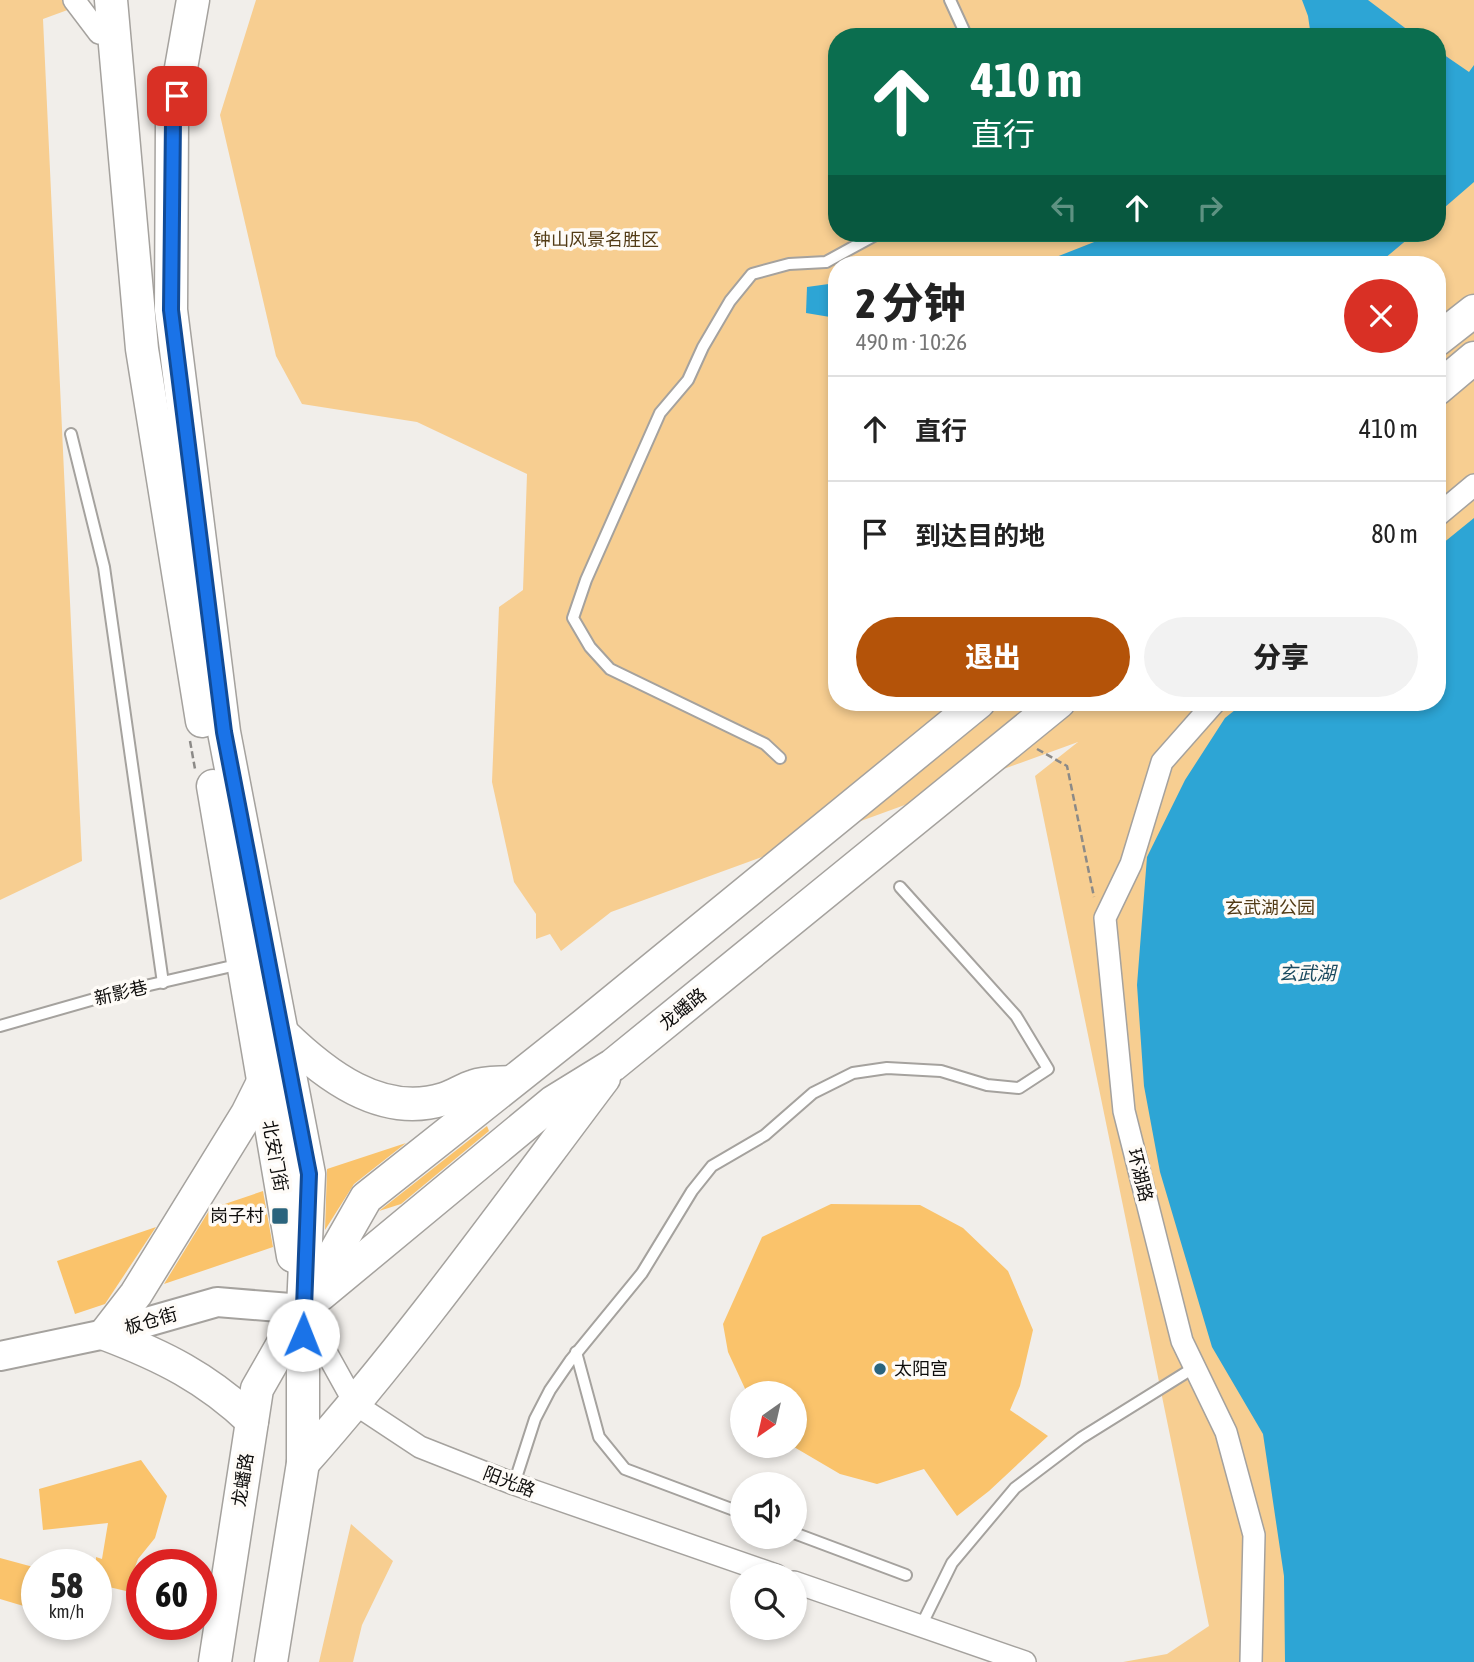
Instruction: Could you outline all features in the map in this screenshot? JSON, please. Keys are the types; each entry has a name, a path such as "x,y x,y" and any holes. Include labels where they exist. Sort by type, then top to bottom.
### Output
{"main road":[{"name":"北安门街","path":"193,0 173,119 171,310 224,732 309,1174 303,1309"},
{"name":"北安门街","path":"103,15 142,349 303,1309"},
{"path":"1446,334 1474,311"},
{"path":"1446,381 1474,358"},
{"name":"龙蟠路","path":"215,1662 257,1389 366,1198 513,1082 968,711"},
{"name":"龙蟠路","path":"303,1309 553,1102 613,1065 1048,711"},
{"path":"282,1033 311,1061 339,1081 367,1095 396,1102 420,1104 444,1099 476,1084 513,1082"},
{"path":"303,1463 355,1404 613,1065"},
{"path":"252,1421 221,1391 178,1366 105,1334 136,1294 247,1114 263,1082"},
{"name":"板仓街","path":"0,1356 105,1334 217,1302 303,1309"},
{"name":"龙蟠路","path":"271,1662 303,1463 303,1309"}],"street":[{"path":"74,0 103,15"},
{"path":"1446,508 1474,485"},
{"path":"1105,918 1131,864 1162,762 1207,711"},
{"name":"环湖路","path":"1105,918 1124,1111 1182,1341 1226,1432 1254,1535 1251,1662"},
{"name":"阳光路","path":"303,1309 355,1404 420,1447 514,1484 741,1563"},
{"path":"807,1587 1025,1662"}],"lane":[{"path":"950,0 963,28"},
{"path":"837,256 863,242"},
{"path":"780,758 765,744 610,669 590,648 573,618 586,580 660,413 688,380 703,347 730,301 752,274 789,264 828,261"},
{"path":"71,434 104,567 163,983"},
{"path":"514,1484 535,1419 550,1390 576,1352 642,1273 692,1191 712,1166 765,1135 813,1093 853,1073 873,1069 941,1070 987,1085 1019,1088 1048,1069 1016,1016 900,887"},
{"name":"新影巷","path":"0,1026 119,992 243,963"},
{"path":"576,1352 599,1437 625,1469 730,1508"},
{"path":"921,1626 952,1563 1015,1488 1081,1438 1195,1367"},
{"path":"807,1538 906,1575"}],"path":[{"path":"1016,737 1067,766 1095,900 1105,918"}],"green space":[{"path":"0,0 74,0 73,8 43,19 82,861 0,900"},
{"name":"钟山风景名胜区","path":"256,0 1474,0 1474,1662 1123,1662 1167,1654 1209,1626 1035,776 1078,742 611,912 561,951 550,934 536,939 536,914 514,882 492,782 499,607 523,590 527,474 417,422 302,404 276,356 220,115"},
{"path":"351,1524 393,1561 362,1625 353,1662 319,1662"}],"water":[{"path":"1302,0 1368,0 1405,28 1310,28"},
{"path":"1446,56 1469,72 1474,65 1474,182 1446,206"},
{"path":"1094,242 1404,242 1388,256 1059,256"},
{"path":"828,284 828,317 806,313 807,287"},
{"name":"玄武湖","path":"1474,518 1474,1662 1285,1662 1284,1576 1263,1434 1212,1347 1160,1172 1144,1086 1137,985 1147,857 1185,780 1225,718 1234,711 1446,711 1446,541"}],"building":[{"path":"487,1126 489,1131 401,1204 379,1211"},
{"path":"406,1143 354,1184 325,1230 327,1169"},
{"path":"263,1191 273,1247 164,1284 210,1209"},
{"name":"太阳宫","path":"831,1204 920,1205 963,1228 1008,1271 1033,1330 1020,1386 1010,1410 1048,1436 989,1491 957,1516 924,1469 877,1484 840,1474 807,1455 807,1381 741,1381 728,1352 723,1324 762,1237"},
{"path":"156,1227 105,1304 75,1314 57,1261"},
{"path":"141,1460 167,1496 155,1538 146,1549 126,1549 126,1591 112,1588 112,1549 104,1549 108,1523 43,1530 39,1489"},
{"path":"0,1558 21,1564 21,1605 0,1599"}],"place":[{"name":"岗子村","path":"280,1216"},
{"name":"太阳宫","path":"880,1369"}],"route":[{"path":"177,96 173,119 171,310 224,732 309,1174 303,1335"}],"park label":[{"name":"玄武湖公园","path":"1270,908"}]}
